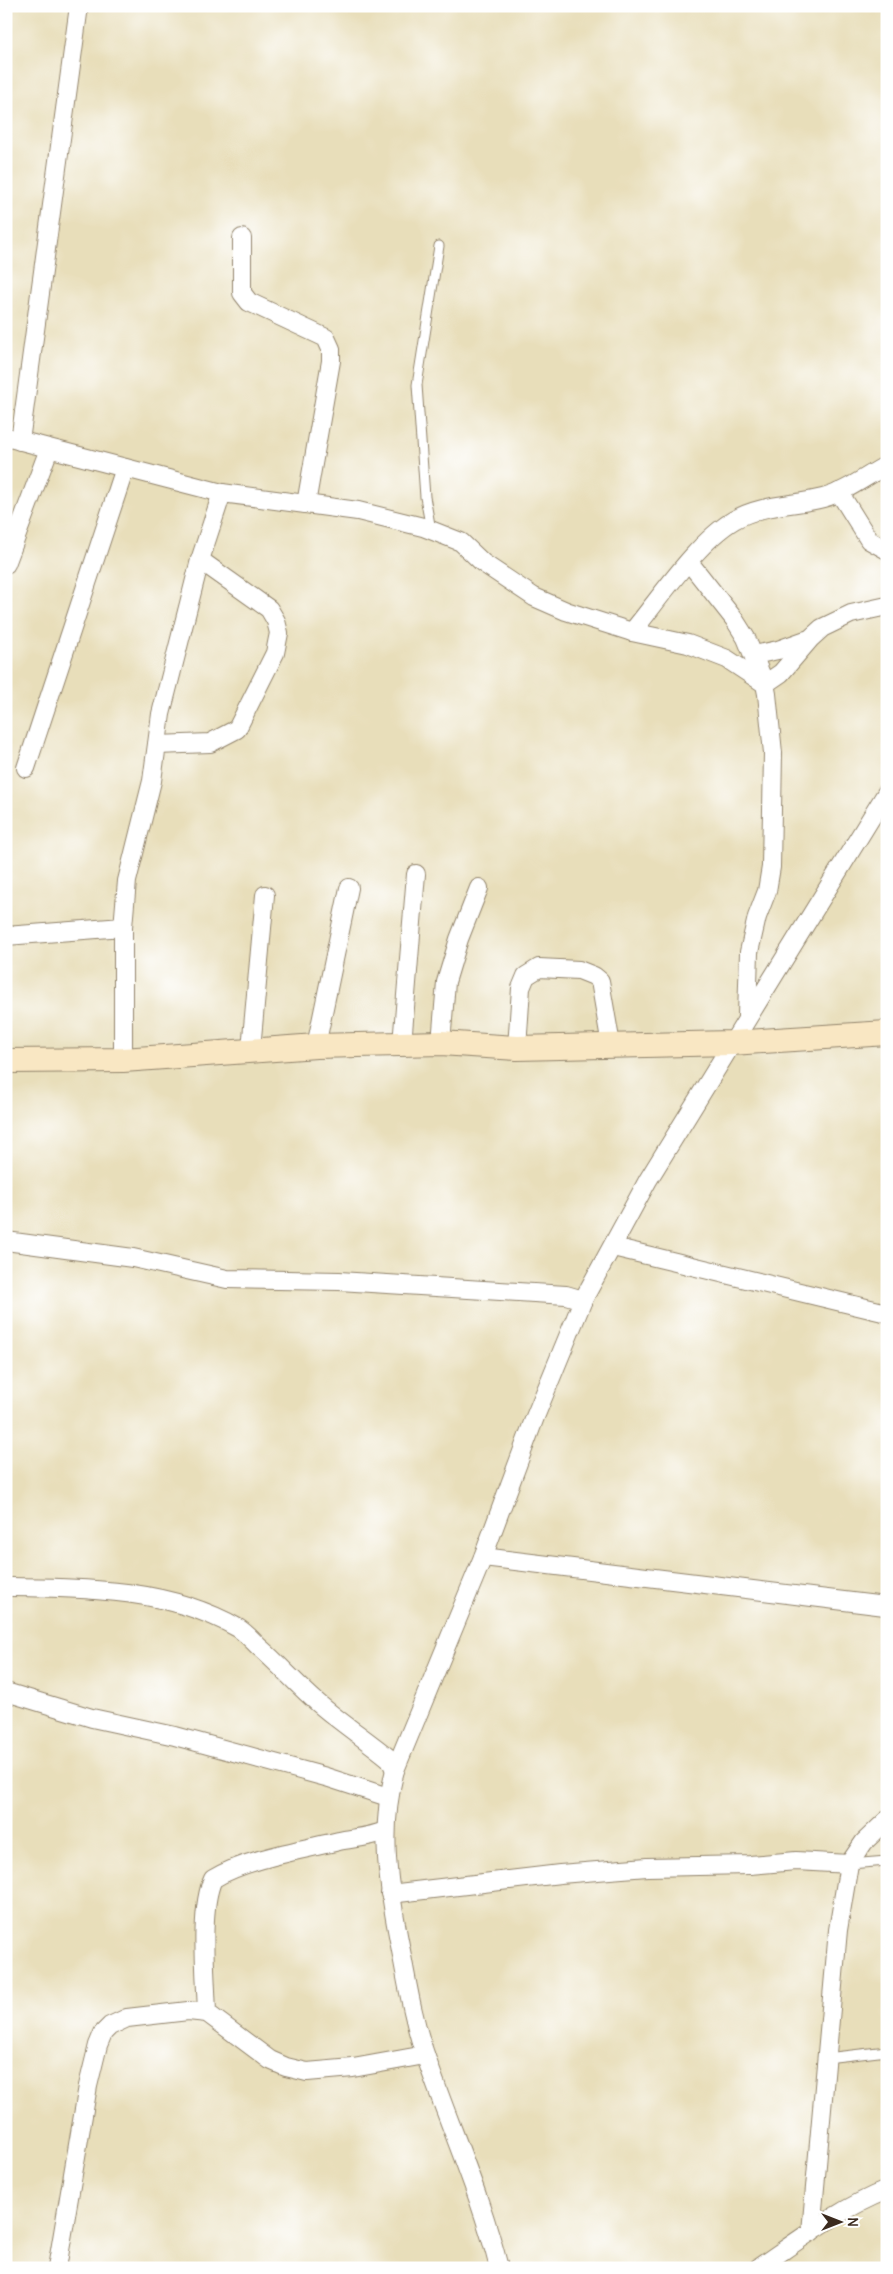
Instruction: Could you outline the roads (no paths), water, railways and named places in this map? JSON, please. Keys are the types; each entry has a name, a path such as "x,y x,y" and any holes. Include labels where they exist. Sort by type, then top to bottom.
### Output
{"main road":[{"path":"6,1061 123,1060 250,1049 316,1046 441,1044 517,1048 731,1043 887,1032"}],"street":[{"path":"79,6 13,439 222,493 358,511 432,531 461,542 483,563 534,597 566,611 632,632 688,644 727,659 765,684"},
{"path":"242,238 242,293 249,302 326,338 331,349 331,361 306,504"},
{"path":"6,564 49,449"},
{"path":"632,632 689,562 712,537 734,520 758,509 809,501 839,492 887,465"},
{"path":"26,768 125,468"},
{"path":"839,492 869,540 887,550"},
{"path":"123,1060 123,927 127,881 152,781 161,714 200,560 222,493"},
{"path":"157,745 210,743 237,729 276,653 279,633 276,621 269,609 200,560"},
{"path":"689,562 734,619 754,655 767,694 773,753 772,867 749,952 747,1016"},
{"path":"765,684 781,673 822,628 851,614 887,606"},
{"path":"754,655 795,645 811,638"},
{"path":"499,2268 476,2191 425,2055 390,1894 385,1830 388,1797 394,1770 482,1557 535,1417 583,1300 648,1180 747,1016 887,792"},
{"path":"402,1044 416,874"},
{"path":"316,1046 349,888"},
{"path":"441,1044 446,982 459,939 479,888"},
{"path":"250,1049 266,895"},
{"path":"6,936 123,927"},
{"path":"517,1048 521,988 526,976 539,968 579,970 594,976 600,981 611,1045"},
{"path":"6,1241 133,1258 227,1279 340,1281 566,1296 583,1300"},
{"path":"613,1247 887,1313"},
{"path":"482,1557 885,1606"},
{"path":"6,1587 96,1588 139,1594 189,1607 240,1629 278,1663 318,1704 390,1759 394,1770"},
{"path":"6,1692 92,1718 175,1736 317,1774 388,1797"},
{"path":"811,2232 838,1930 849,1864 864,1842 887,1820"},
{"path":"207,2013 206,1912 208,1889 213,1879 245,1864 378,1834 385,1830"},
{"path":"390,1894 560,1874 647,1867 750,1865 796,1861 849,1864"},
{"path":"58,2268 88,2086 98,2045 103,2033 110,2026 127,2018 188,2011 207,2013 270,2060 286,2067 307,2072 352,2068 425,2055"},
{"path":"758,2268 811,2232 872,2196 887,2190"}],"lane":[{"path":"432,531 425,497 417,385 439,246"},
{"path":"849,1864 887,1861"},
{"path":"826,2058 887,2051"}]}
